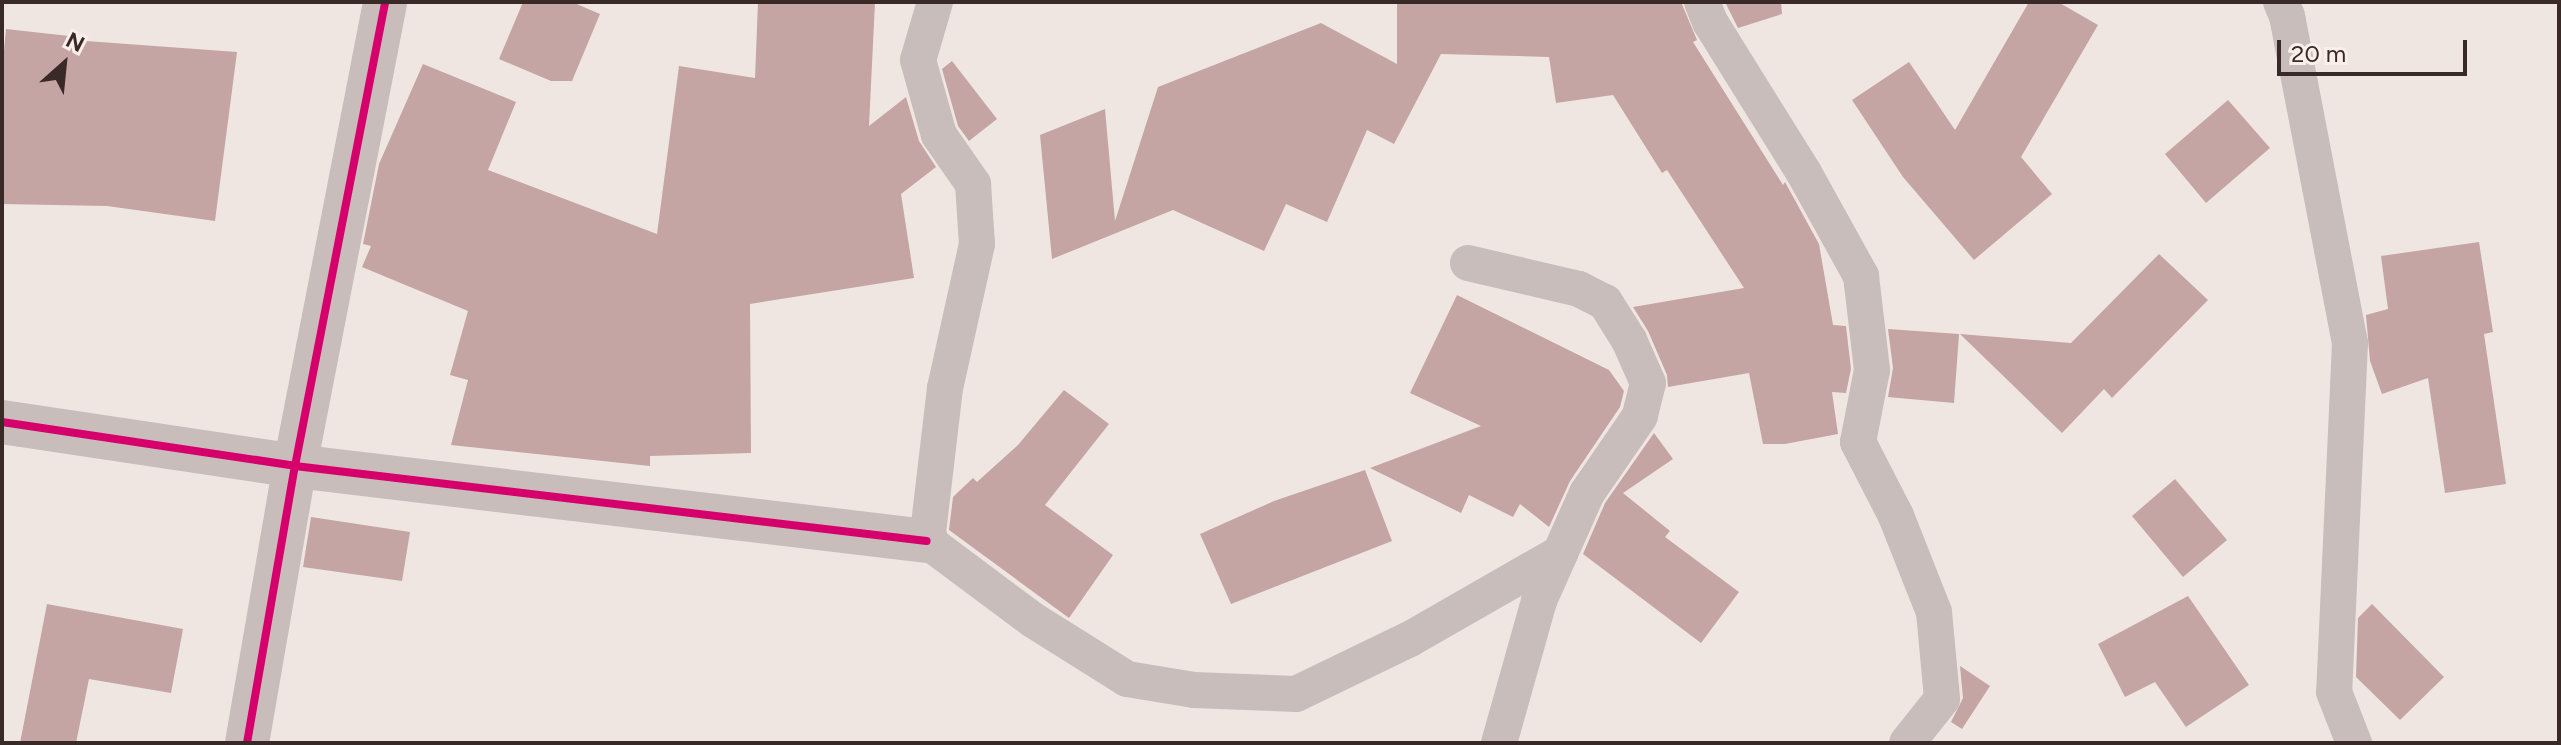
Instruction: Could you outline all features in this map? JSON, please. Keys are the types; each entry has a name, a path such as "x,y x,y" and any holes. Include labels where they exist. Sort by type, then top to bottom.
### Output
{"street":[{"path":"247,743 295,466 385,2"},
{"path":"2,422 295,466 927,541"}],"lane":[{"path":"935,2 918,60 939,135 973,184 977,244 945,388 927,541 1033,620 1127,679 1194,690 1296,694 1410,639 1560,553"},
{"path":"1702,2 1710,22 1804,173 1861,276 1872,370 1858,442 1896,516 1934,612 1942,699 1907,743"},
{"path":"2281,2 2287,16 2350,343 2334,692 2354,743"},
{"path":"1468,263 1579,289 1605,302 1629,340 1648,383 1640,416 1587,493 1539,601 1499,743"}],"building":[{"path":"523,2 572,2 600,14 572,81 551,81 499,59"},
{"path":"758,2 875,2 869,126 906,97 919,141 936,167 901,194 914,278 750,304 751,453 650,456 650,466 451,445 468,380 450,375 468,311 362,267 371,246 363,244 379,164 423,64 516,102 488,170 657,234 679,66 755,78"},
{"path":"1397,2 1681,2 1697,40 1693,42 1783,185 1785,182 1819,244 1833,325 1846,326 1851,369 1846,393 1832,392 1838,434 1785,444 1763,444 1749,373 1668,387 1667,375 1648,331 1633,307 1744,288 1667,170 1662,173 1613,95 1556,103 1549,57 1441,54 1394,144 1367,130 1327,222 1286,204 1264,251 1173,210 1052,259 1040,135 1105,109 1115,221 1158,87 1321,23 1397,64"},
{"path":"1725,2 1781,2 1782,14 1738,28"},
{"path":"2029,2 2058,2 2098,25 2021,157 2052,194 1974,260 1903,177 1852,100 1909,62 1955,130"},
{"path":"6,29 87,38 86,41 237,52 215,221 107,206 2,204 2,72"},
{"path":"952,61 997,119 969,141 958,126 942,69"},
{"path":"2228,100 2270,148 2206,203 2165,154"},
{"path":"2479,242 2493,332 2484,334 2506,484 2445,493 2428,378 2382,394 2370,361 2366,315 2388,309 2381,256"},
{"path":"2159,254 2208,300 2112,398 2104,389 2062,433 1960,334 2071,343"},
{"path":"1457,295 1609,370 1624,391 1620,407 1570,481 1549,527 1520,504 1513,517 1469,495 1461,513 1370,468 1481,426 1410,393"},
{"path":"1888,329 1959,334 1954,403 1888,397 1893,368"},
{"path":"1064,390 1109,424 1045,505 1113,555 1069,618 949,530 953,497 973,478 977,482 1018,445"},
{"path":"1654,433 1673,459 1623,493 1670,531 1665,537 1739,592 1701,643 1583,554 1605,503"},
{"path":"1365,470 1392,541 1231,604 1200,534 1274,501"},
{"path":"2175,479 2227,540 2183,577 2132,516"},
{"path":"311,517 410,532 402,581 303,567"},
{"path":"2188,596 2249,685 2186,727 2155,682 2125,697 2098,644"},
{"path":"47,604 183,629 171,693 89,679 76,743 20,743"},
{"path":"2372,604 2444,677 2400,720 2356,677 2358,618"},
{"path":"1960,666 1990,686 1962,729 1951,722 1963,698"}],"cycle path":[{"path":"247,743 295,466 385,2"},
{"path":"2,422 295,466 927,541"}]}
